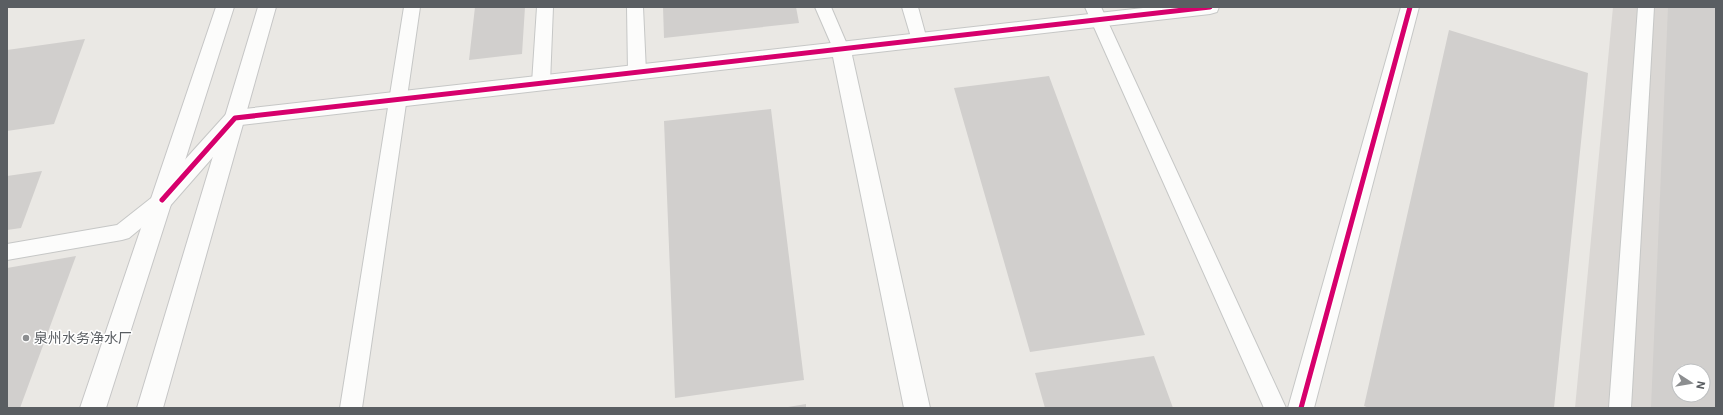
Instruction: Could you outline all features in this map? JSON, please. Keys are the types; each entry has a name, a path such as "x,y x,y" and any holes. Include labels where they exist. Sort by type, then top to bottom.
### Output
{"street":[{"path":"93,408 225,7"},
{"path":"150,408 268,7"},
{"path":"162,200 235,118 919,40 1096,13 1210,7"},
{"path":"1301,408 1410,7"},
{"path":"841,49 917,408"}],"lane":[{"path":"351,408 412,7"},
{"path":"541,83 545,7"},
{"path":"635,7 637,72"},
{"path":"823,7 841,49"},
{"path":"910,7 919,40"},
{"path":"1620,408 1646,7"},
{"path":"1096,13 1275,408"},
{"path":"7,252 122,232 162,200"}],"shaded area":[{"path":"1613,7 1716,7 1716,408 1575,408"}],"building":[{"path":"475,7 525,7 522,54 469,60"},
{"path":"663,7 796,7 799,23 664,38"},
{"path":"1668,7 1716,7 1716,408 1651,408"},
{"path":"1449,30 1588,73 1554,408 1369,408 1364,406"},
{"path":"85,39 54,124 7,131 7,50"},
{"path":"1049,76 1145,335 1030,352 954,88"},
{"path":"771,109 804,380 675,398 664,121"},
{"path":"42,171 21,228 7,230 7,176"},
{"name":"泉州水务净水厂","path":"76,256 20,408 7,408 7,268"},
{"path":"1154,356 1173,408 1045,408 1035,373"},
{"path":"806,404 806,408 788,408 788,407"}],"cycle path":[{"path":"162,200 235,118 1210,7"},
{"path":"1301,408 1410,7"}],"place":[{"name":"泉州水务净水厂","path":"26,338"}]}
